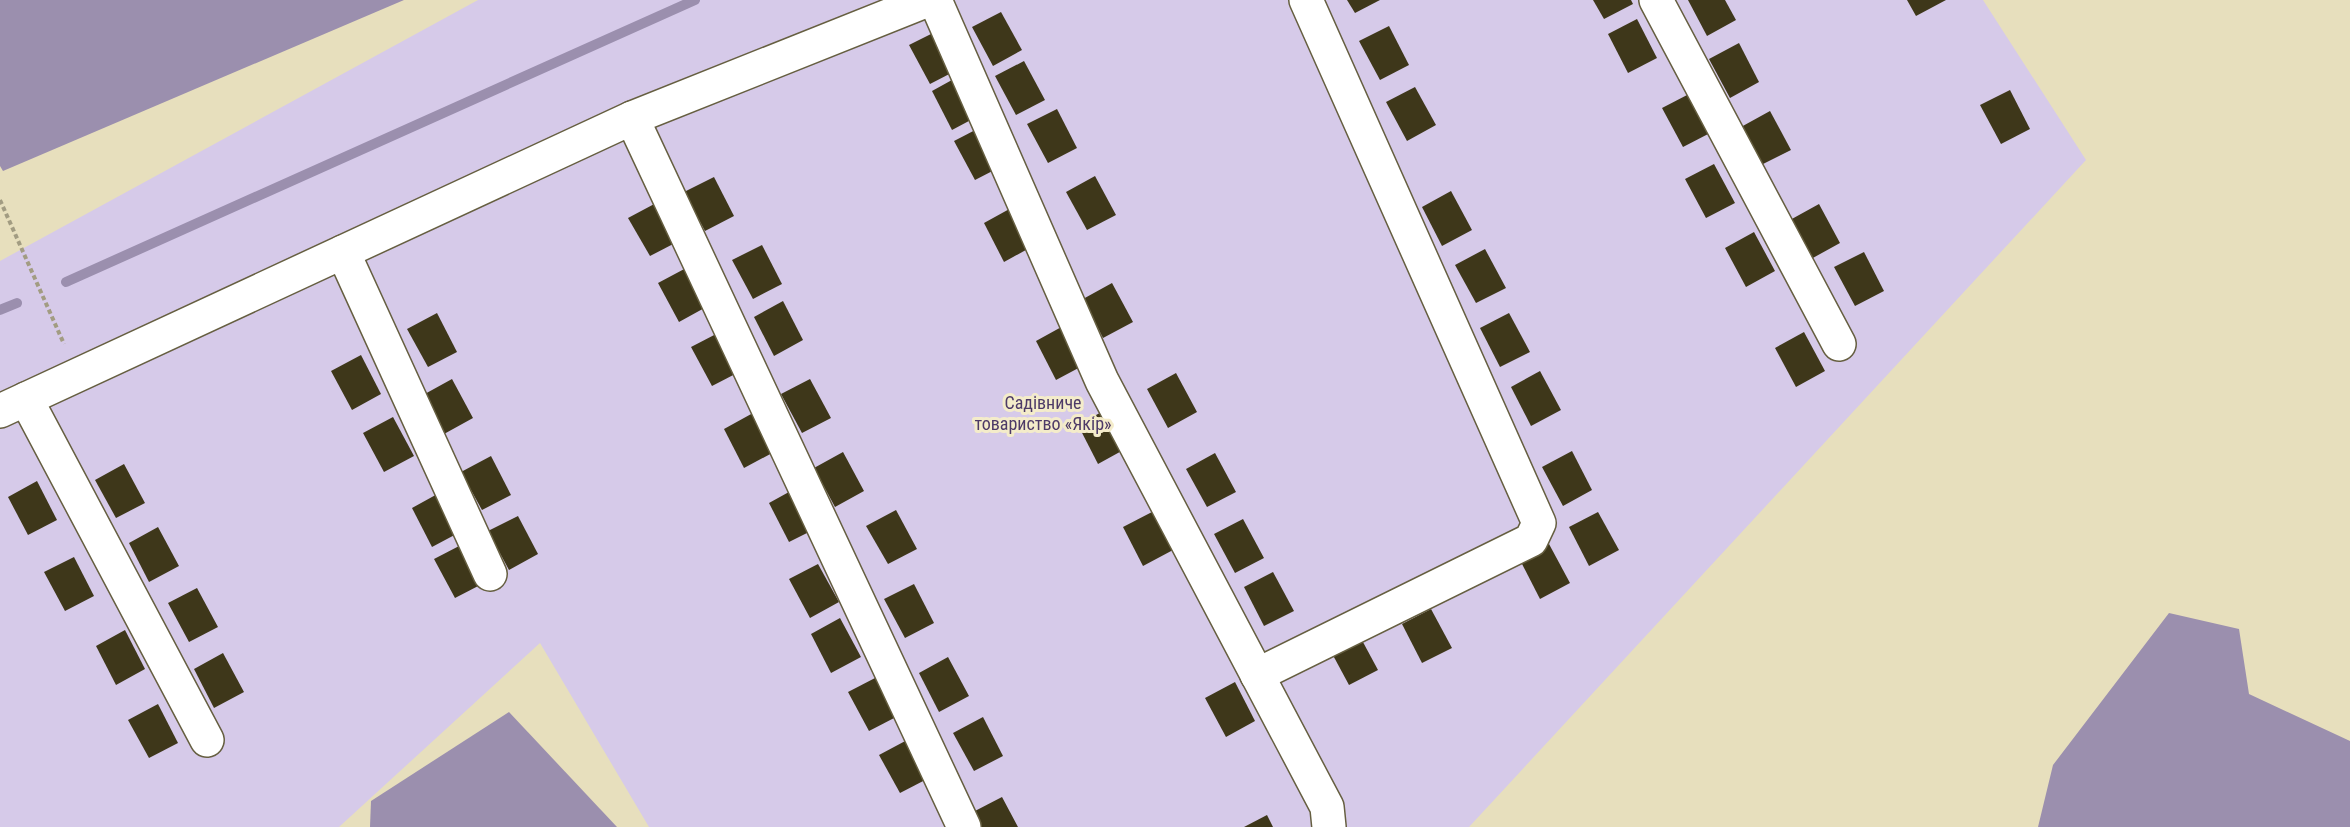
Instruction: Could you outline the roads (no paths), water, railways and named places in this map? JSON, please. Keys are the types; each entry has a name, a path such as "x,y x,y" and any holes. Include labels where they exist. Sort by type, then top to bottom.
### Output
{"street":[{"path":"207,740 13,405 632,118 928,0"},
{"path":"935,0 1102,381 1327,807 1329,827"},
{"path":"1257,675 1531,540 1539,523 1306,0"},
{"path":"1656,0 1839,344"},
{"path":"632,118 964,827"},
{"path":"343,252 490,574"}],"waterway":[{"path":"66,282 695,0"},
{"path":"0,310 17,303"}],"park label":[{"name":"Садівниче товариство «Якір»","path":"1043,413"}]}
